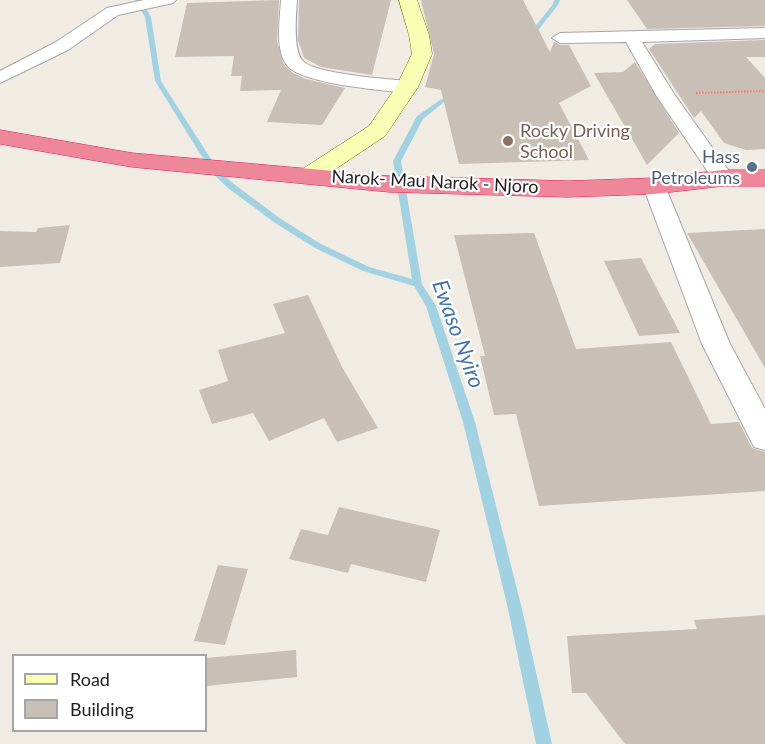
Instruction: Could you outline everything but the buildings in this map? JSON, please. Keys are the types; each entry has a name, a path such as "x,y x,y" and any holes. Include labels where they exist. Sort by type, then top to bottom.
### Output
{"highway":[{"name":"Narok- Mau Narok - Njoro","path":"0,137 132,160 389,184 568,189 654,186 723,178 765,178"}],"main road":[{"path":"310,175 377,130 407,87 422,54 408,0"}],"street":[{"path":"289,0 290,50 295,64 319,75 407,87"},
{"path":"0,78 62,46 113,11 164,2"},
{"path":"560,38 765,33"},
{"path":"631,37 665,95 723,178"},
{"path":"654,186 716,344 765,438"}],"path":[{"path":"665,95 765,91"}],"waterway":[{"path":"138,0 148,17 158,81 215,171 231,186 278,221 318,246 366,269 417,284"},
{"name":"Ewaso Nyiro","path":"529,38 557,0"},
{"name":"Ewaso Nyiro","path":"417,284 397,161 420,118 442,101 455,95"},
{"name":"Ewaso Nyiro","path":"417,284 431,306 469,422 515,609 544,744"}],"place":[{"name":"Rocky Driving School","path":"508,141"},
{"name":"Hass Petroleums","path":"752,167"}]}
